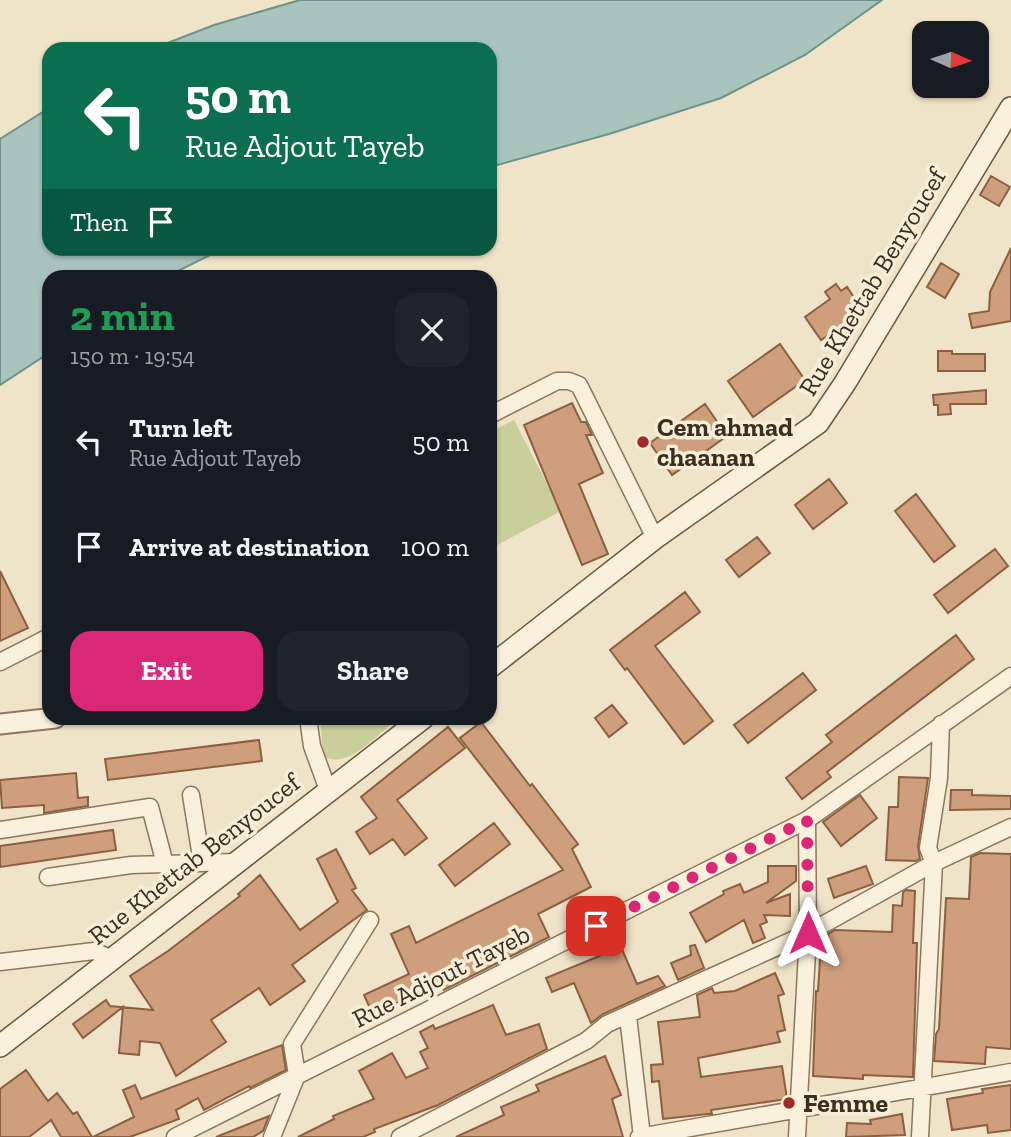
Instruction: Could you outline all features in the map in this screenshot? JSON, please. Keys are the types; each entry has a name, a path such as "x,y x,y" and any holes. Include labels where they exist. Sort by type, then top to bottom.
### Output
{"main road":[{"name":"Rue Khettab Benyoucef","path":"497,659 655,538 818,423 845,383 1011,108"},
{"name":"Rue Khettab Benyoucef","path":"0,1046 414,725"}],"street":[{"path":"497,411 557,381 569,381 579,385 655,538"},
{"path":"0,662 42,641"},
{"name":"Rue Adjout Tayeb","path":"175,1137 807,820 1011,676"},
{"path":"0,724 42,719"},
{"path":"920,1137 934,863 928,848 939,778 941,724"},
{"path":"309,725 312,746 328,790"},
{"path":"191,795 202,863"},
{"path":"0,831 150,807 164,864"},
{"path":"797,1137 808,933 807,820"},
{"path":"400,1137 586,1041 607,1024 808,933 934,863 1011,827"},
{"path":"48,877 131,865 236,862"},
{"path":"272,1137 297,1075 292,1044 370,920"},
{"path":"0,962 94,951 112,959"},
{"path":"628,1016 641,1137 1011,1072"}],"green space":[{"path":"514,420 561,511 497,545 497,428"},
{"path":"321,725 390,725 351,755 342,759 323,756"}],"water":[{"path":"300,0 882,0 805,55 721,98 609,134 497,165 497,42 170,42 214,25"},
{"path":"42,112 42,256 208,256 180,270 42,270 42,358 0,385 0,139"}],"building":[{"path":"991,176 1010,187 999,206 980,195"},
{"path":"1011,248 1011,321 972,328 969,314 989,311 990,292"},
{"path":"941,263 959,274 945,298 927,287"},
{"path":"836,284 841,291 847,287 863,311 821,340 805,317 830,299 825,292"},
{"path":"780,344 805,380 753,417 728,381"},
{"path":"938,351 952,351 952,354 985,354 985,371 938,371"},
{"path":"986,390 986,404 950,404 951,414 938,415 938,405 934,405 933,395"},
{"path":"572,403 581,422 586,422 592,435 586,435 603,473 579,484 608,554 582,565 524,425"},
{"path":"705,404 727,436 672,475 650,443"},
{"path":"829,479 847,503 813,529 795,505"},
{"path":"916,494 955,546 934,562 895,511"},
{"path":"757,537 770,553 739,577 726,560"},
{"path":"995,549 1008,566 948,613 934,595"},
{"path":"0,571 28,628 0,641"},
{"path":"685,592 700,612 655,646 713,721 684,744 627,668 625,670 610,650"},
{"path":"956,635 974,659 827,772 831,777 802,799 786,778 832,742 826,735"},
{"path":"803,673 816,690 748,743 734,725"},
{"path":"612,705 627,723 609,737 595,718"},
{"path":"477,725 483,725 578,844 572,849 591,887 538,914 549,937 444,990 440,981 374,1017 364,995 409,974 391,934 409,926 416,943 563,870 460,738"},
{"path":"448,727 465,748 397,800 427,838 405,855 393,839 370,854 356,832 377,818 361,797"},
{"path":"259,740 262,761 108,780 105,759"},
{"path":"76,773 78,798 88,797 88,806 44,813 44,805 2,808 0,780"},
{"path":"899,777 928,778 918,846 920,859 916,861 886,860 889,807 898,807"},
{"path":"951,790 972,790 972,795 1011,796 1011,809 950,810"},
{"path":"860,795 877,818 841,846 823,822"},
{"path":"494,823 510,844 455,886 439,865"},
{"path":"113,830 116,850 0,867 0,846"},
{"path":"336,849 356,888 352,890 367,910 292,965 305,981 270,1005 259,988 211,1020 226,1042 176,1076 160,1043 140,1041 139,1055 119,1053 123,1007 153,1010 130,976 168,951 240,896 238,894 260,875 300,930 338,902 317,859"},
{"path":"980,853 1011,854 1011,1049 986,1047 985,1064 934,1061 936,1034 939,1029 946,898 969,899 971,857"},
{"path":"768,866 796,866 796,881 766,903 790,894 790,916 764,915 767,922 760,925 765,938 753,943 744,920 706,942 690,913 724,894 723,891 740,884 744,893 768,882"},
{"path":"866,866 873,884 834,898 828,879"},
{"path":"915,891 913,943 917,943 913,1077 863,1075 863,1079 813,1076 816,991 820,959 827,960 828,934 835,930 892,932 893,905 902,906 903,892"},
{"path":"695,945 704,968 678,980 671,963 691,955 690,946"},
{"path":"621,947 637,984 658,976 665,986 603,1014 591,1023 574,983 552,992 546,978"},
{"path":"775,973 784,994 778,996 785,1030 777,1032 780,1042 698,1058 701,1077 782,1066 787,1099 711,1110 712,1114 663,1119 659,1081 652,1082 651,1065 663,1064 658,1022 700,1017 697,995 712,988 714,993 735,991"},
{"path":"106,1000 110,1006 123,1007 83,1038 73,1024"},
{"path":"493,1005 506,1035 539,1024 547,1049 438,1105 374,1129 375,1132 363,1137 298,1137 334,1119 333,1116 374,1099 359,1071 392,1053 406,1078 428,1068 420,1052 428,1048 420,1032 433,1025 435,1029"},
{"path":"282,1045 286,1070 250,1088 249,1086 204,1110 198,1098 176,1110 179,1119 130,1137 93,1137 134,1117 123,1090 135,1085 141,1099"},
{"path":"605,1056 621,1095 612,1099 623,1137 456,1137 504,1115 501,1107 539,1091 536,1085"},
{"path":"26,1070 48,1101 57,1093 73,1114 77,1112 92,1137 61,1137 51,1120 29,1137 0,1137 0,1089"},
{"path":"1011,1085 1011,1130 988,1133 987,1125 952,1130 947,1099 983,1093 982,1089"},
{"path":"902,1114 905,1135 846,1137 847,1123 871,1124 870,1120"},
{"path":"269,1116 263,1131 253,1137 216,1137"}],"place":[{"name":"Cem ahmad chaanan","path":"643,442"},
{"name":"Femme","path":"789,1103"}],"route":[{"path":"596,926 807,820 808,933"}]}
